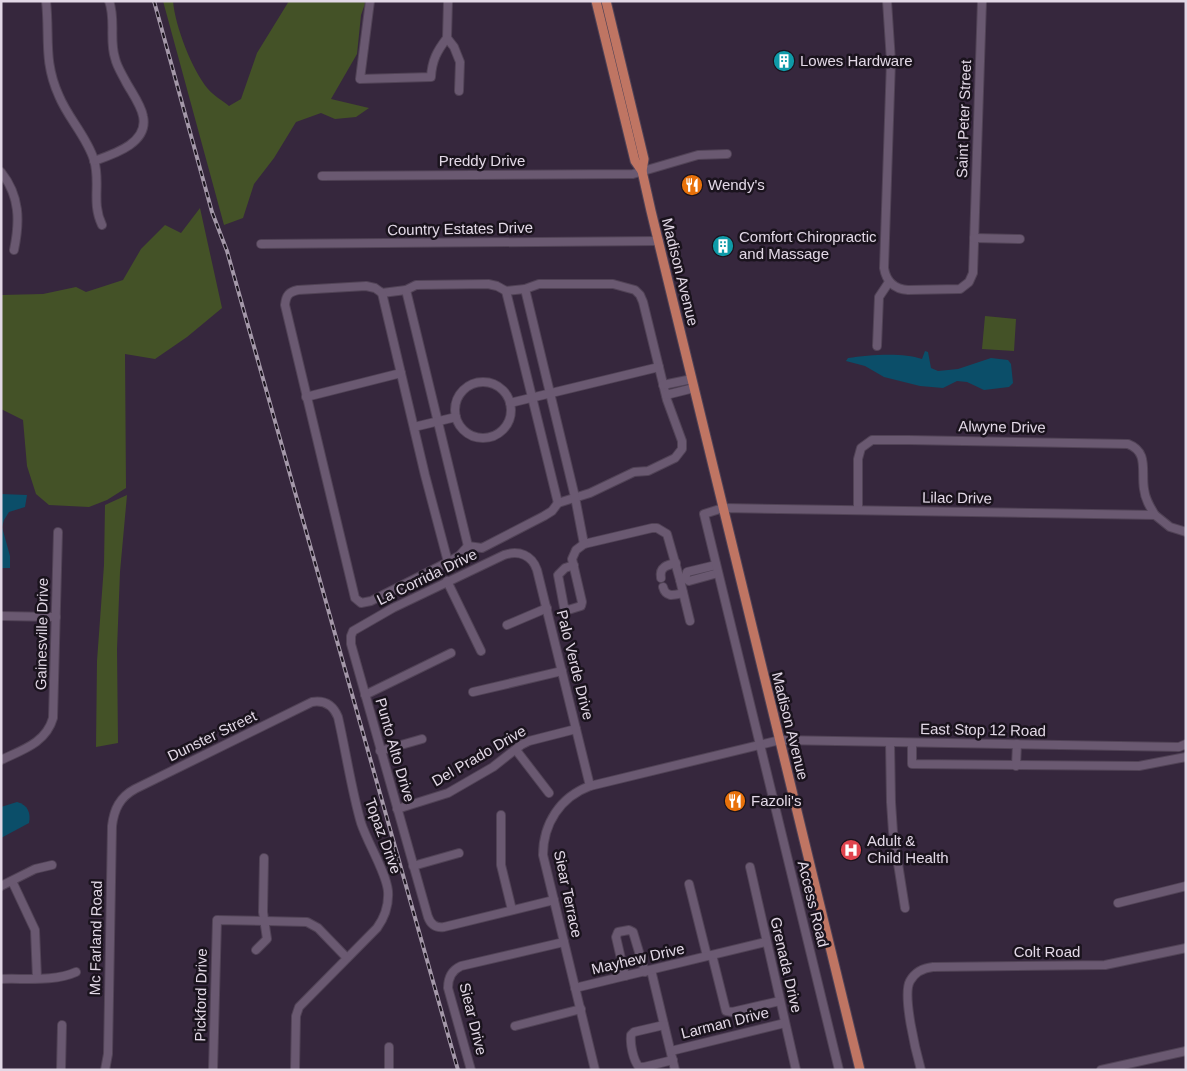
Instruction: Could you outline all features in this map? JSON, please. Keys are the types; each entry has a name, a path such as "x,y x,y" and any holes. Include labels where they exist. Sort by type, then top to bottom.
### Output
{"main road":[{"name":"Madison Avenue","path":"596,1 635,161 642,171 860,1070"},
{"name":"Madison Avenue","path":"606,1 644,159 642,171"}],"street":[{"path":"46,1 47,50 52,78 62,104 90,149 94,161 96,206 102,224"},
{"path":"94,161 132,144 141,134 144,124 142,113 114,56 112,10 109,1"},
{"path":"370,1 360,79 431,77 432,62 436,52 448,38"},
{"path":"448,1 448,38 460,62 460,91"},
{"path":"877,346 880,296 890,282 884,268 891,61 887,1"},
{"name":"Saint Peter Street","path":"890,282 896,288 908,290 956,290 967,284 973,273 982,1"},
{"name":"Preddy Drive","path":"322,176 633,174 698,155 727,154"},
{"path":"1,172 13,192 17,208 18,224 14,250"},
{"path":"974,238 1020,239"},
{"name":"Country Estates Drive","path":"261,244 659,241"},
{"path":"382,293 406,290 416,285 488,284 506,291 525,289 539,284 613,284 635,290 643,301 666,395 683,443 678,456 648,471 630,474 590,493 558,502 552,511 544,516 482,548 468,546"},
{"path":"448,562 382,293 375,288 366,286 289,292 285,305 354,598 362,603 371,601 448,562 459,556 468,546"},
{"path":"525,289 575,497 584,544"},
{"path":"406,290 468,546"},
{"path":"506,291 558,502"},
{"path":"510,403 659,367"},
{"path":"306,397 401,373"},
{"path":"487,382 497,386 506,394 510,403 511,413 508,423 499,433 490,437 480,438 470,435 460,426 456,417 456,406 459,396 466,388 476,383 487,382"},
{"path":"664,385 693,384"},
{"path":"666,395 693,384"},
{"path":"414,428 456,417"},
{"name":"Alwyne Drive","path":"858,510 858,459 860,451 863,446 872,440 885,439 1128,444 1135,447 1142,456 1145,494 1155,515"},
{"name":"Lilac Drive","path":"724,508 1155,515"},
{"name":"Access Road","path":"724,508 704,514 839,1070"},
{"path":"1155,515 1170,527 1186,532"},
{"path":"574,565 565,568 558,575 564,607 568,610 581,606 582,602 574,565 572,559 576,550 584,544 646,529 658,528 667,534 682,579 683,593 690,621"},
{"name":"Gainesville Drive","path":"1,760 35,744 46,734 52,723 54,714 58,532"},
{"name":"La Corrida Drive","path":"351,641 355,629 447,581 506,554 514,552 525,555"},
{"name":"Palo Verde Drive","path":"525,555 536,566 590,786"},
{"path":"661,578 660,573 662,569 666,565 676,562"},
{"path":"682,579 686,572 716,564"},
{"path":"682,579 689,581 718,573"},
{"path":"447,581 481,651"},
{"path":"662,587 669,595 683,593"},
{"path":"507,626 547,608"},
{"path":"1,616 56,617"},
{"name":"Punto Alto Drive","path":"351,641 380,751 428,917 434,925 444,927 512,910"},
{"path":"365,695 451,653"},
{"path":"473,692 562,671"},
{"name":"Dunster Street","path":"116,808 124,796 131,791 174,769 312,702 327,704"},
{"name":"Topaz Drive","path":"295,1070 296,1018 299,1007 373,932 382,921 387,905 388,892 361,822 338,717 335,710 327,704"},
{"name":"Del Prado Drive","path":"397,809 448,793 493,767 533,740 576,729"},
{"path":"380,751 422,739"},
{"name":"East Stop 12 Road","path":"780,740 1178,748 1186,744"},
{"name":"Siear Terrace","path":"594,1070 544,858 545,833 550,820 560,806 574,793 590,786 780,740"},
{"path":"890,742 890,802 905,908"},
{"path":"912,743 912,764 1139,766 1186,757"},
{"path":"1016,744 1016,766"},
{"path":"516,750 549,793"},
{"name":"Mc Farland Road","path":"105,1070 108,1054 112,826 116,808"},
{"path":"501,815 500,860 512,910 554,900"},
{"path":"413,866 459,853"},
{"path":"256,950 266,940 263,912 264,858"},
{"path":"1,886 35,869 52,865"},
{"name":"Grenada Drive","path":"750,867 796,1070"},
{"path":"12,881 35,930 37,978"},
{"name":"Mayhew Drive","path":"689,884 710,956"},
{"path":"1118,903 1186,886"},
{"name":"Pickford Drive","path":"213,1070 217,920 265,922"},
{"path":"265,922 307,922 314,925 347,958"},
{"path":"625,976 616,937 618,932 629,930 634,932 648,971 675,1070"},
{"name":"Siear Drive","path":"471,1070 448,988 451,974 461,966 564,942"},
{"name":"Mayhew Drive","path":"576,988 766,942"},
{"name":"Colt Road","path":"921,1070 907,994 911,978 923,969 933,967 1105,965 1186,948"},
{"path":"710,956 726,1012 780,1001"},
{"path":"1,978 60,978 76,972"},
{"path":"515,1026 581,1010"},
{"name":"Larman Drive","path":"671,1051 786,1023"},
{"path":"61,1070 62,1025"},
{"path":"664,1025 633,1033 630,1038 634,1055 637,1064 641,1067 673,1060"},
{"path":"389,1047 389,1070"},
{"path":"1101,1070 1186,1051"}],"green space":[{"path":"163,1 173,1 181,35 190,59 202,81 210,91 229,106 241,99 257,53 289,1 366,1 361,15 357,54 331,99 369,108 356,117 335,119 321,113 296,122 274,158 254,184 243,218 224,225"},
{"path":"200,208 222,308 187,337 155,359 125,354 126,488 107,500 89,507 49,505 36,494 27,466 23,420 1,409 1,295 43,294 76,287 86,292 123,280 141,249 165,225 181,233"},
{"path":"985,316 1016,319 1014,351 982,349"},
{"path":"127,495 120,572 117,649 118,743 96,747 97,661 104,565 105,505"}],"water":[{"path":"925,351 928,352 931,368 938,371 958,369 991,358 1008,360 1011,364 1013,383 1009,387 984,390 967,382 957,381 943,388 920,386 884,377 865,366 846,361 848,358 885,355 905,355 922,359"},
{"path":"1,494 27,495 25,507 9,512 2,527 10,556 10,568 1,568"},
{"path":"17,802 24,805 28,810 30,816 29,823 1,838 1,807"}],"railway":[{"path":"154,1 212,212 227,251 458,1070"}],"place":[{"name":"Lowes Hardware","path":"784,61"},
{"name":"Wendy's","path":"692,185"},
{"name":"Comfort Chiropractic and Massage","path":"723,246"},
{"name":"Fazoli's","path":"735,801"},
{"name":"Adult & Child Health","path":"851,850"}]}
